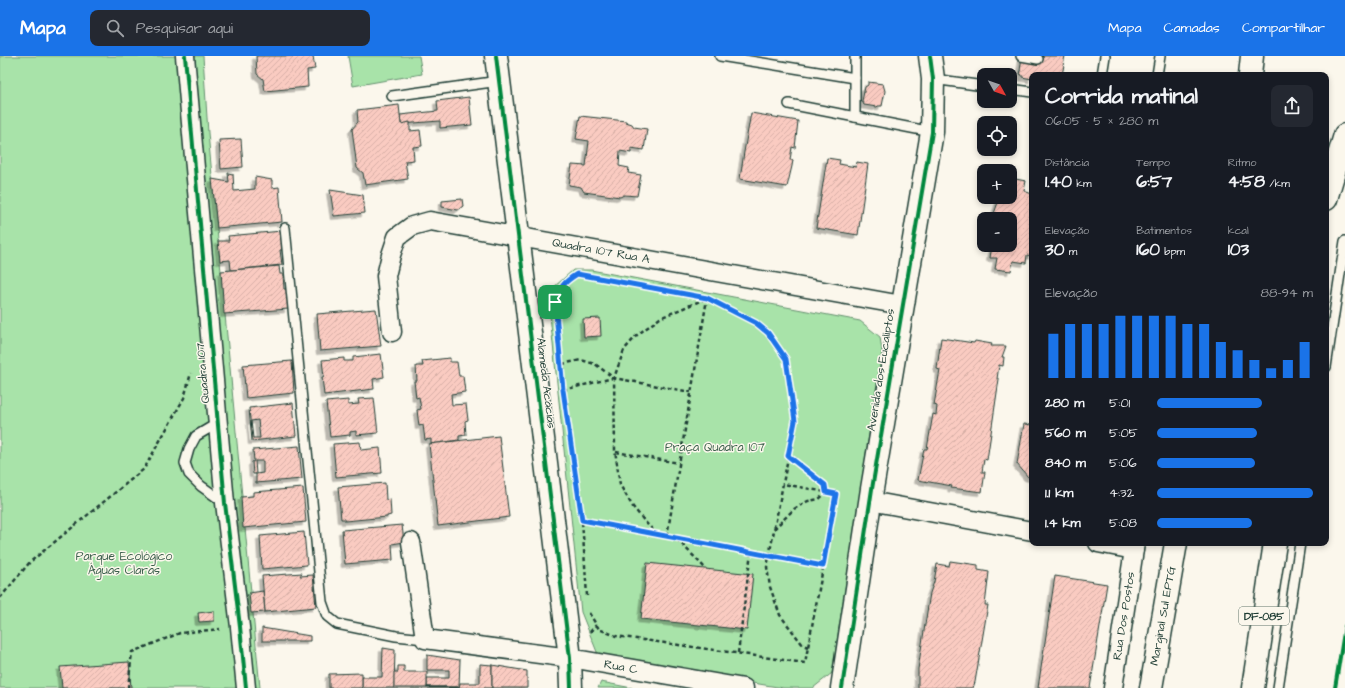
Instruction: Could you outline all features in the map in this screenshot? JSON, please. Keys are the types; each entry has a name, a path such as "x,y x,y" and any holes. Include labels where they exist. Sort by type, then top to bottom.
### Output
{"main road":[{"name":"Alameda Acácias","path":"496,56 570,658 571,688"},
{"name":"Avenida dos Eucaliptos","path":"842,688 870,501 932,132 933,79 930,56"},
{"path":"1250,72 1252,56"},
{"path":"1329,190 1345,135"},
{"name":"Marginal Sul EPTG","path":"1151,688 1175,546"},
{"name":"DF-085","path":"1253,688 1275,546"}],"street":[{"name":"Quadra 107","path":"185,56 225,503 246,688"},
{"name":"Quadra 107 Rua A","path":"392,332 386,276 391,255 398,237 412,226 430,221 902,305"},
{"path":"870,501 1029,530"},
{"path":"411,542 425,639"},
{"name":"Rua Dos Postos","path":"1113,688 1135,546"},
{"name":"Rua C","path":"425,639 570,658 744,688"}],"lane":[{"path":"720,56 855,78"},
{"path":"855,56 855,117"},
{"path":"1021,56 1038,59"},
{"path":"1102,72 1105,56"},
{"path":"1157,72 1160,56"},
{"path":"933,79 977,85"},
{"path":"392,96 499,81"},
{"path":"1017,90 1029,92"},
{"path":"789,104 932,132"},
{"path":"285,228 322,602 327,616 337,624 396,636 425,639"},
{"path":"1329,347 1345,241"},
{"path":"218,423 196,436 189,449 185,463 189,474 201,486 225,503"},
{"path":"1278,688 1300,546"}],"path":[{"path":"587,597 582,520 563,390 562,364 555,302 559,289 569,279 577,274 707,298 756,323 768,333 786,359 795,421 768,555 767,567 770,587 780,615 803,645 808,647"},
{"path":"658,534 646,523 633,507 620,485 616,452 614,378 624,350 637,335 660,318 707,298"},
{"path":"667,536 707,298"},
{"path":"562,364 581,360 595,364 614,378"},
{"path":"0,598 30,562 144,469 184,398 192,370"},
{"path":"563,390 614,378 691,392"},
{"path":"616,452 679,463"},
{"path":"788,456 825,485 826,492"},
{"path":"588,612 599,629 616,636 805,663 836,494 783,484"},
{"path":"773,530 794,509 808,501 819,499 826,492"},
{"path":"582,520 823,566"},
{"path":"676,538 706,569"},
{"path":"738,653 751,552"},
{"path":"128,688 132,652 180,633 240,627"}],"green space":[{"name":"Parque Ecológico Águas Claras","path":"0,56 203,56 208,133 260,688 0,688"},
{"path":"348,56 419,56 422,74 353,86"},
{"name":"Praça Quadra 107","path":"573,270 591,270 860,321 880,337 882,351 832,673 813,688 784,688 614,661 597,652 581,612 549,306 553,288"},
{"path":"601,682 632,688 598,688"}],"building":[{"path":"256,56 313,56 315,69 307,70 308,87 265,91 263,79 257,74"},
{"path":"1022,56 1065,56 1063,72 1029,72 1029,78 1022,77 1020,71"},
{"path":"868,82 883,84 885,91 882,106 877,107 864,105 862,101 865,87 868,85"},
{"path":"469,97 472,125 440,128 440,121 401,124 400,115 438,111 437,101"},
{"path":"399,105 401,124 410,122 410,131 420,130 422,146 413,147 414,160 405,161 408,179 365,185 363,173 357,168 352,129 358,122 357,110"},
{"path":"751,113 798,121 795,148 792,147 790,160 793,160 787,187 740,179"},
{"path":"580,116 626,121 634,127 647,129 644,150 631,148 631,153 620,151 619,166 629,168 628,173 641,175 637,196 624,195 620,197 584,192 581,187 569,185 572,165 586,166 589,141 576,139"},
{"path":"241,139 243,167 221,169 219,140"},
{"path":"827,158 840,160 839,164 856,167 857,162 868,164 858,235 816,228"},
{"path":"228,173 233,174 234,191 255,189 255,177 272,180 272,188 279,187 282,222 217,228 212,179 229,182"},
{"path":"1017,179 1026,181 1024,191 1029,193 1029,255 1027,255 1026,263 1013,261 1011,271 995,269 997,258 990,258 991,252 1017,252 1017,212 995,212 997,204 1017,204"},
{"path":"330,190 363,195 365,213 334,216"},
{"path":"462,199 463,206 458,210 442,207 442,201"},
{"path":"282,231 283,250 280,250 282,265 231,270 230,260 220,261 218,241 229,241 228,236"},
{"path":"279,266 280,274 283,274 284,289 287,289 288,309 224,314 221,271"},
{"path":"376,309 381,346 320,351 317,314"},
{"path":"600,318 601,336 584,337 583,319"},
{"path":"941,338 974,343 975,341 992,344 991,346 1006,346 1002,357 1004,357 1003,366 999,365 997,379 999,379 987,460 984,459 982,472 985,472 982,492 951,488 952,486 918,480 924,449 927,449 933,414 936,415 937,406 934,405 940,370 937,369"},
{"path":"381,354 384,377 373,379 374,389 324,395 322,360 344,358 344,361 353,361 353,357"},
{"path":"450,358 450,362 457,362 459,376 463,376 465,392 451,394 452,405 466,404 468,420 465,421 466,435 459,436 459,440 431,444 431,439 425,440 423,425 419,426 417,410 421,409 419,397 416,398 414,381 417,381 416,366 423,366 422,361"},
{"path":"292,361 294,393 246,398 243,365"},
{"path":"374,398 378,433 356,435 356,431 350,432 350,435 330,437 326,402 348,400 348,405 359,404 358,399"},
{"path":"293,403 296,436 252,441 249,408","holes":["258,420 260,438 253,438 251,421"]},
{"path":"1024,424 1029,425 1029,477 1017,464"},
{"path":"499,436 509,517 438,526 429,444"},
{"path":"360,442 361,450 380,448 382,473 336,477 333,444"},
{"path":"299,446 302,479 256,483 256,474 253,474 253,450","holes":["255,461 263,461 263,473 256,474"]},
{"path":"385,483 386,500 390,499 391,515 387,517 345,521 345,519 341,519 338,487"},
{"path":"303,488 306,522 243,528 241,497 253,496 253,492"},
{"path":"402,525 404,542 392,544 393,560 345,564 342,530"},
{"path":"304,532 307,565 262,569 260,536"},
{"path":"950,561 978,565 978,570 989,572 985,605 988,605 975,682 973,688 918,688 918,669 930,593 934,582 937,564 949,566"},
{"path":"647,563 753,574 747,630 641,619"},
{"path":"302,573 300,576 313,575 316,607 265,612 262,576"},
{"path":"1055,576 1107,584 1090,688 1038,688"},
{"path":"263,591 265,612 251,613 249,593"},
{"path":"214,611 214,621 199,622 198,613"},
{"path":"262,628 310,636 310,641 262,641"},
{"path":"383,648 395,650 394,688 362,688 362,677 382,677"},
{"path":"427,655 460,660 459,687 427,687 427,678 449,678 449,670 427,670"},
{"path":"129,662 131,688 62,688 60,667"},
{"path":"480,664 492,665 492,688 459,688 460,683 480,683"},
{"path":"492,665 527,671 527,688 492,688"},
{"path":"398,666 404,666 404,672 427,672 427,688 394,688 394,672 398,672"},
{"path":"362,673 362,688 329,688 329,674"},
{"path":"459,687 459,688 427,688"}],"cycle path":[{"path":"185,56 225,503 246,688"},
{"path":"496,56 570,658 571,688"},
{"path":"842,688 872,489 932,132 933,79 930,56"},
{"path":"1335,688 1345,626"}],"route":[{"path":"577,274 707,298 756,323 768,333 786,359 795,421 788,456 825,485 826,492 836,494 823,566 582,520 563,390 562,364 555,302 559,289 569,279 577,274"}]}
